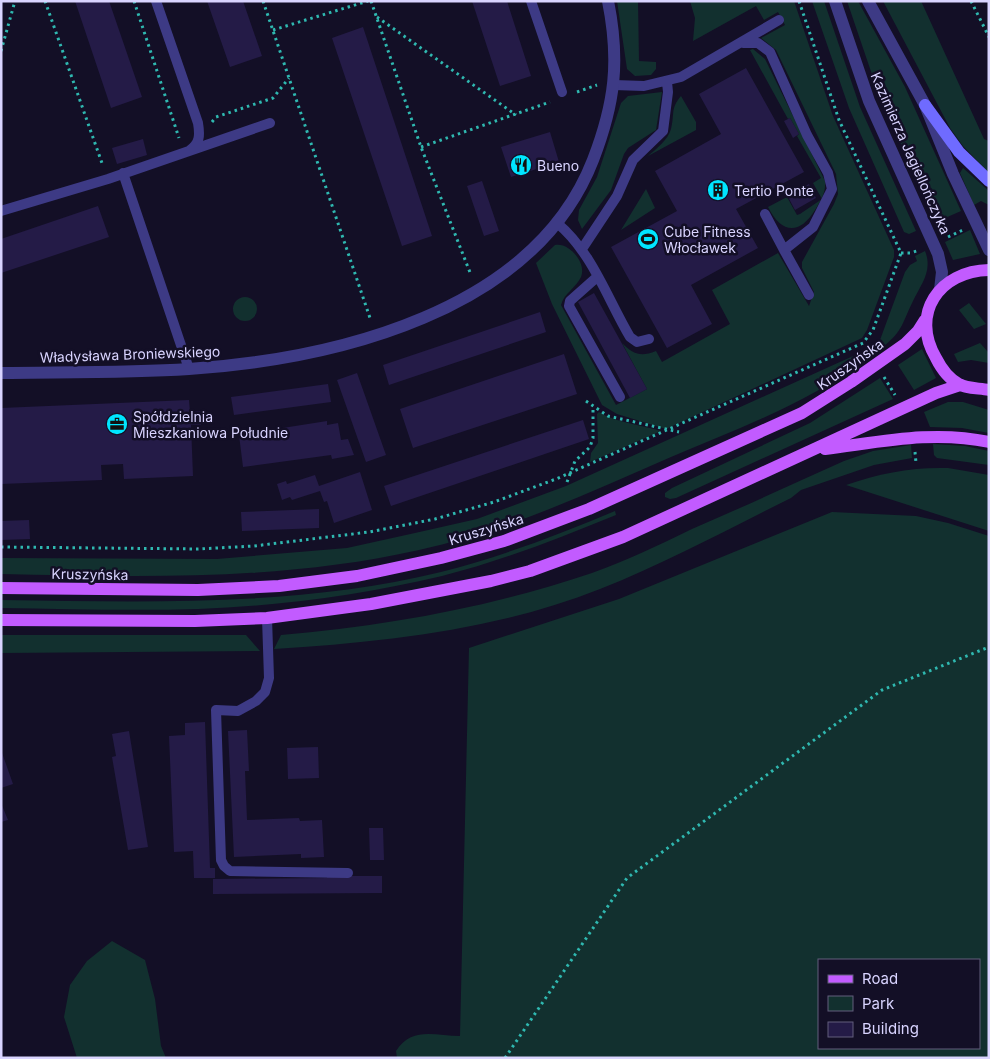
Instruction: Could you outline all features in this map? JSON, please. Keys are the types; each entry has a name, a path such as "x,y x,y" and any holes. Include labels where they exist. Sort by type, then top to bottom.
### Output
{"main road":[{"path":"924,105 958,152 989,182"},
{"path":"940,290 960,276 989,270"},
{"name":"Kruszyńska","path":"1,588 198,590 279,586 357,576 441,558 504,541 589,509 802,413 837,392 904,344 925,320 931,303 940,290"},
{"path":"925,320 932,353 941,368 960,386"},
{"path":"1,620 195,621 267,618 371,604 530,571 623,536 922,400 960,386 989,390"},
{"path":"813,450 926,435 958,437 989,442"}],"street":[{"name":"Władysława Broniewskiego","path":"1,373 189,368 282,356 376,335 426,316 477,291 519,262 557,223 569,208 590,168 607,117 614,82 615,42 608,1"},
{"name":"Kazimierza Jagiellończyka","path":"835,1 869,101 938,254 942,272 940,290"},
{"name":"Kazimierza Jagiellończyka","path":"868,1 924,105 953,174 989,250"}],"lane":[{"path":"156,1 198,124 199,139 186,152"},
{"path":"531,1 567,93"},
{"path":"614,82 644,86 667,82 681,77 779,20"},
{"path":"743,42 758,43 770,52 832,182 830,197 813,227 784,250"},
{"path":"582,249 617,196 633,160 663,131 668,92 667,82"},
{"path":"1,211 108,179 270,123"},
{"path":"123,173 189,368"},
{"path":"765,214 809,295"},
{"path":"557,223 571,235 582,249 630,337 637,342 649,339"},
{"path":"597,277 570,300 569,306 620,397"},
{"path":"267,618 269,678 265,692 256,701 238,711 216,710 222,860 224,866 230,871 348,873"}],"path":[{"path":"45,1 108,179"},
{"path":"134,1 186,152"},
{"path":"263,1 376,335"},
{"path":"273,30 370,1 421,147 477,291"},
{"path":"1,547 198,549 307,541 369,532 435,519 494,502 570,474 863,343 873,330 901,253 839,120 799,1"},
{"path":"971,1 989,37"},
{"path":"1,50 14,2"},
{"path":"376,17 516,115"},
{"path":"199,139 216,117 273,98 289,78"},
{"path":"567,93 614,82"},
{"path":"421,147 553,101"},
{"path":"586,401 608,416 679,432"},
{"path":"567,482 575,461 590,447 593,438 595,416 593,406"},
{"path":"505,1058 627,878 882,690 989,647"}],"green space":[{"path":"617,1 638,1 639,61 656,62 656,69 651,75 635,76 627,69"},
{"path":"690,1 794,1 833,116 894,250 894,257 867,330 862,338 666,429 617,414 602,405 552,304 536,263 555,245 571,250 579,260 582,271 581,277 561,305 616,405 647,389 622,343 638,354 656,351 662,362 730,324 712,290 778,253 809,306 814,292 802,268 802,262 838,194 836,174 776,50 761,38 785,25 778,12 764,20 756,6 693,41 695,18"},
{"path":"812,1 824,1 860,107 916,231 909,234 904,232 849,108"},
{"path":"847,1 858,1 905,87 961,211 936,222 880,98"},
{"path":"883,1 921,1 984,139 989,141 989,173 963,146 950,128"},
{"path":"753,49 765,59 825,181 822,198 813,183 821,178 797,136 799,134 790,118 788,119 750,50"},
{"path":"662,92 656,130 628,148 611,190 582,229 578,220 579,210 597,177 621,103 628,96"},
{"path":"681,96 696,122 696,130 648,156 667,137 671,129 674,108"},
{"path":"963,168 989,191 989,205 981,201 974,205 960,173"},
{"path":"646,189 655,208 621,230"},
{"path":"787,197 797,215 821,200 803,224 790,228 779,222 768,207"},
{"path":"970,230 980,254 953,260 945,242"},
{"path":"925,251 928,265 925,277 902,325 884,346 880,340 905,272 910,265 917,261 915,256"},
{"path":"245,297 254,300 257,309 254,318 245,321 236,318 233,309 236,300"},
{"path":"969,303 986,324 974,329 959,310"},
{"path":"980,343 989,353 989,363 971,360 958,362 954,354"},
{"path":"922,349 936,378 914,390 898,365"},
{"path":"862,352 865,357 823,387 764,418 547,510 484,533 452,542 367,560 263,572 159,576 1,574 1,558 217,559 347,548 477,519 566,486"},
{"path":"880,378 893,399 676,498 670,499 665,497 665,493 672,488 810,423"},
{"path":"948,402 963,402 989,410 989,433 962,428 930,427 924,412"},
{"path":"599,412 620,421 661,431 590,462 591,453 598,443 597,414"},
{"path":"933,444 965,446 989,451 989,465 937,458 934,455"},
{"path":"911,445 912,458 874,465 801,490 791,498 673,557 625,579 561,603 521,615 440,632 398,638 274,649 281,635 360,626 438,613 516,596 592,573 844,461 873,451"},
{"path":"948,468 989,475 989,531 846,485 896,472"},
{"path":"615,511 616,515 486,563 412,583 351,594 290,602 198,609 1,608 1,600 222,600 277,597 387,583 441,572 485,560"},
{"path":"832,512 916,516 948,523 989,536 989,1058 397,1058 396,1051 402,1043 417,1035 460,1036 469,648 619,599"},
{"path":"1,635 246,635 260,651 1,653"},
{"path":"112,941 145,960 155,999 161,1046 166,1058 77,1058 64,1017 70,985 87,961"}],"building":[{"path":"75,1 109,1 142,97 111,108"},
{"path":"207,1 243,1 262,56 230,67"},
{"path":"472,1 507,1 531,76 500,86"},
{"path":"363,27 432,236 402,246 332,38"},
{"name":"Tertio Ponte","path":"746,68 804,172 736,209 758,248 691,285 712,324 667,348 611,247 677,211 655,171 721,134 699,94"},
{"path":"790,118 799,134 793,138 784,121"},
{"path":"550,132 559,162 511,177 501,147"},
{"path":"143,139 147,155 117,164 112,148"},
{"path":"482,181 499,231 484,236 467,186"},
{"path":"809,184 816,198 795,210 787,195"},
{"path":"98,206 109,237 1,273 1,239"},
{"path":"594,293 647,389 630,398 578,302"},
{"path":"540,312 546,332 389,385 383,365"},
{"path":"564,354 577,394 413,448 400,409"},
{"path":"357,373 386,455 366,462 337,380"},
{"path":"328,384 331,402 234,415 231,397"},
{"path":"189,400 190,412 201,411 201,425 191,425 193,476 124,479 123,464 101,465 102,480 1,484 1,408"},
{"path":"583,420 589,439 391,506 384,486"},
{"path":"327,421 327,425 338,423 341,440 348,439 354,455 332,459 331,455 243,467 239,435"},
{"path":"360,472 372,510 334,523 327,501 324,502 320,491 292,500 290,497 282,500 277,484 286,481 287,484 315,475 319,486"},
{"path":"319,509 319,528 242,531 241,512"},
{"path":"29,520 30,539 1,540 1,521"},
{"path":"205,722 210,868 215,868 215,878 194,878 193,851 174,852 169,736 185,735 185,723"},
{"path":"247,730 249,771 245,771 247,820 299,818 300,821 322,820 324,857 301,858 301,854 234,857 228,731"},
{"path":"129,731 148,847 128,850 112,757 116,756 112,734"},
{"path":"318,747 319,778 288,779 287,748"},
{"path":"1,750 13,784 1,788"},
{"path":"1,803 8,820 1,822"},
{"path":"369,828 383,828 384,860 370,860"},
{"path":"327,876 382,876 382,893 213,894 213,879 327,878"}],"place":[{"name":"Bueno","path":"521,165"},
{"name":"Tertio Ponte","path":"718,190"},
{"name":"Cube Fitness Włocławek","path":"648,239"},
{"name":"Spółdzielnia Mieszkaniowa Południe","path":"117,424"}]}
